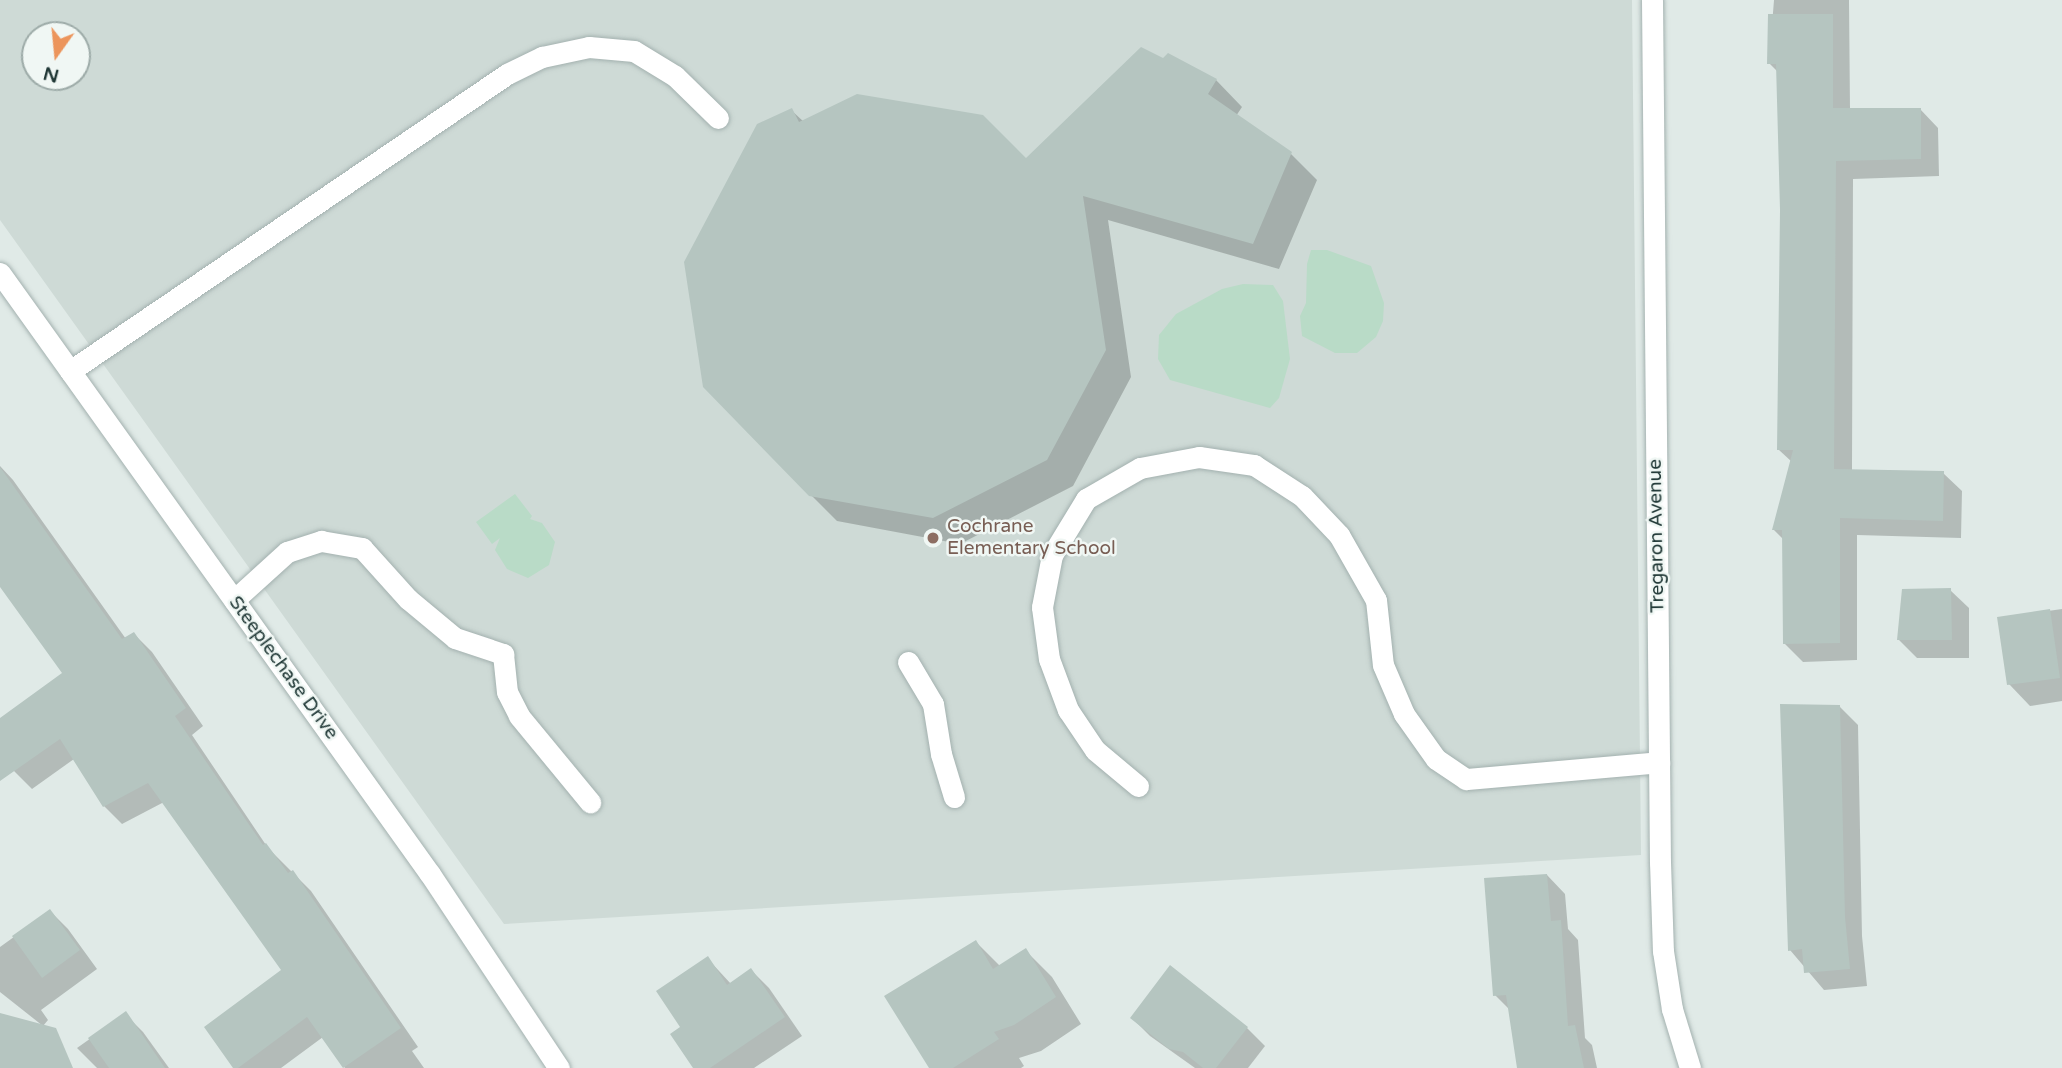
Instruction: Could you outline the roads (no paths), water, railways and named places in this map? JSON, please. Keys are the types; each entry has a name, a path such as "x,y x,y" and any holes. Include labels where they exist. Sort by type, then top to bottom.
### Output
{"street":[{"name":"Tregaron Avenue","path":"1652,0 1658,762 1663,951 1672,1009 1690,1068"},
{"path":"70,371 507,74 542,57 589,47 634,51 675,76 718,118"},
{"name":"Steeplechase Drive","path":"0,273 430,874 559,1068"},
{"path":"1138,786 1095,750 1068,710 1049,659 1042,607 1052,555 1086,499 1140,468 1199,457 1254,466 1302,496 1339,535 1376,600 1384,664 1404,714 1436,759 1466,779 1658,762"},
{"path":"234,600 286,552 321,541 362,548 408,599 455,638 503,654 507,692 519,716 590,802"},
{"path":"908,662 933,704 941,754 954,797"}],"place":[{"name":"Cochrane Elementary School","path":"933,538"}]}
